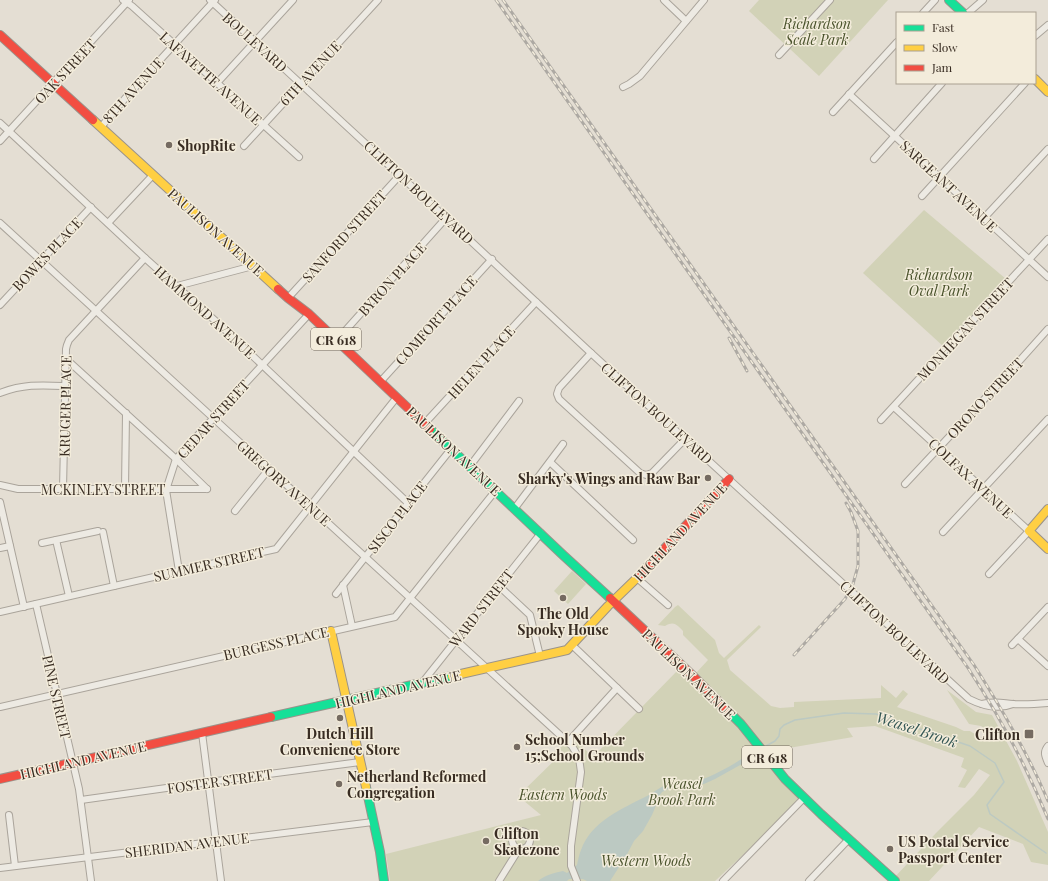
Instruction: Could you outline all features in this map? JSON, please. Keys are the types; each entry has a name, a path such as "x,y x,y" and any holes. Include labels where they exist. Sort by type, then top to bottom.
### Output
{"main road":[{"path":"949,0 962,12"},
{"name":"PAULISON AVENUE","path":"0,35 288,298 309,314 591,581 613,600 741,724 781,775 804,798 895,881"},
{"path":"1036,80 1048,92"},
{"name":"HIGHLAND AVENUE","path":"0,779 568,650 613,600 637,578 729,479"},
{"path":"1029,531 1048,509"},
{"name":"COLFAX AVENUE","path":"1029,531 1048,549"},
{"path":"330,631 380,852 384,881"}],"street":[{"path":"217,83 293,0"},
{"name":"6TH AVENUE","path":"244,146 378,0"},
{"path":"664,0 686,21"},
{"path":"623,87 640,76 704,0"},
{"path":"779,55 830,0"},
{"path":"925,12 935,0"},
{"path":"969,12 983,0"},
{"name":"LAFAYETTE AVENUE","path":"126,1 299,157"},
{"name":"OAK STREET","path":"0,141 53,84 126,1"},
{"name":"BOULEVARD","path":"213,1 255,42 336,115"},
{"name":"8TH AVENUE","path":"100,127 213,1"},
{"path":"1036,35 1048,25"},
{"path":"833,112 896,43"},
{"path":"874,159 941,84"},
{"path":"922,196 1024,84"},
{"name":"SARGEANT AVENUE","path":"849,94 1048,277"},
{"name":"CLIFTON BOULEVARD","path":"336,115 591,353 964,695 969,699 990,707 1006,707 1012,704 1048,704"},
{"name":"HAMMOND AVENUE","path":"0,123 144,258 220,325 408,503"},
{"path":"984,218 1048,149"},
{"path":"108,223 153,175"},
{"name":"SANFORD STREET","path":"288,298 400,175"},
{"name":"BOWES PLACE","path":"2,303 91,207"},
{"name":"BYRON PLACE","path":"337,340 446,218"},
{"name":"GREGORY AVENUE","path":"0,224 268,469 311,506 574,748 579,758 581,772 571,846 571,866 576,881"},
{"name":"MONHEGAN STREET","path":"882,420 1048,239"},
{"name":"KRUGER PLACE","path":"63,489 66,345 144,258"},
{"name":"COMFORT PLACE","path":"381,381 492,259"},
{"path":"177,286 253,266"},
{"name":"HELEN PLACE","path":"425,423 536,302"},
{"name":"CEDAR STREET","path":"179,571 166,490 176,459 309,314"},
{"name":"ORONO STREET","path":"905,484 1048,329"},
{"path":"591,353 559,388 557,394 559,399 640,474 646,475 652,473 685,438"},
{"path":"66,358 176,459"},
{"path":"0,393 12,388 37,384 65,386"},
{"name":"SUMMER STREET","path":"0,612 276,549 398,397"},
{"path":"470,466 519,401"},
{"name":"COLFAX AVENUE","path":"894,407 1029,531"},
{"path":"125,489 126,413"},
{"path":"943,532 1048,419"},
{"path":"515,508 563,444"},
{"name":"SISCO PLACE","path":"336,594 451,449"},
{"name":"MCKINLEY STREET","path":"0,485 18,489 207,489 176,459"},
{"path":"550,462 633,540"},
{"path":"235,511 268,469"},
{"name":"BURGESS PLACE","path":"0,707 395,616 496,490"},
{"path":"0,502 24,607"},
{"path":"42,543 101,531 114,586"},
{"path":"989,574 1029,531"},
{"name":"WARD STREET","path":"422,683 541,533"},
{"path":"56,540 69,596"},
{"path":"0,548 10,546"},
{"path":"637,578 668,605"},
{"path":"343,585 352,626"},
{"path":"499,586 530,615 540,656"},
{"name":"PINE STREET","path":"36,604 79,789 91,881"},
{"path":"1012,645 1048,607"},
{"path":"1018,639 1048,666"},
{"path":"572,645 640,709"},
{"path":"568,742 617,688"},
{"path":"202,733 221,881"},
{"path":"1048,746 1044,754 1048,763"},
{"name":"FOSTER STREET","path":"80,800 360,762"},
{"path":"723,881 804,798"},
{"path":"9,815 15,866"},
{"name":"SHERIDAN AVENUE","path":"0,868 373,822"},
{"path":"809,881 849,839"},
{"path":"499,881 519,849"}],"green space":[{"name":"Richardson Scale Park","path":"759,0 888,0 819,76 749,11"},
{"name":"Richardson Oval Park","path":"924,210 1006,279 943,346 863,273"},
{"path":"572,571 586,584 568,604 554,591"},
{"name":"Weasel Brook Park","path":"678,605 715,640 719,653 724,658 759,625 761,627 727,660 730,670 771,706 780,708 794,707 794,702 881,698 881,685 896,698 903,690 908,694 897,707 964,731 970,731 981,738 989,732 981,726 969,724 947,690 976,712 992,715 1017,761 1048,832 1048,865 1031,862 1023,844 979,827 929,881 895,881 893,879 974,795 990,775 979,769 965,788 958,787 967,770 961,767 964,758 875,726 847,728 853,737 777,750 770,754 804,798 715,881 390,881 386,854 541,815 518,796 563,752 559,749 572,737 593,757 678,670 738,721 696,673 708,660 683,635 683,631 677,625 658,625"}],"shaded area":[{"path":"754,751 757,754 742,764 704,784 670,788 662,792 643,831 634,841 610,881 569,879 567,881 538,881 553,873 563,871 567,873 577,865 581,850 592,832 599,824 617,812 666,785 706,778 731,766"}],"waterway":[{"name":"Weasel Brook","path":"766,746 775,741 779,736 780,729 784,725 795,720 844,713 876,714 970,746 995,763 1004,782 987,805 990,814 1046,853"}],"railway":[{"path":"496,0 968,668 1012,742 1048,819"},
{"path":"503,0 974,665 1014,732 1048,801"},
{"path":"729,338 747,371"},
{"path":"794,655 845,599 853,584 858,566 858,531 846,503"}],"traffic: fast":[{"path":"949,0 962,12"},
{"path":"430,429 610,598"},
{"path":"271,717 452,676"},
{"path":"726,709 741,724 785,779 895,881"},
{"path":"366,787 380,852 384,881"}],"traffic: slow":[{"path":"1036,80 1048,92"},
{"path":"93,120 278,289"},
{"path":"1048,509 1029,531 1048,549"},
{"path":"452,676 567,650 608,606 640,575"},
{"path":"331,631 366,787"}],"traffic: jam":[{"path":"0,35 93,120"},
{"path":"278,289 309,314 430,429"},
{"path":"640,575 729,479"},
{"path":"610,598 726,709"},
{"path":"0,779 271,717"}],"place":[{"name":"ShopRite","path":"169,145"},
{"name":"Sharky's Wings and Raw Bar","path":"708,478"},
{"name":"The Old Spooky House","path":"563,598"},
{"name":"Dutch Hill Convenience Store","path":"340,718"},
{"name":"Clifton","path":"1029,734"},
{"name":"School Number 15;School Grounds","path":"517,747"},
{"name":"Netherland Reformed Congregation","path":"339,784"},
{"name":"Clifton Skatezone","path":"486,841"},
{"name":"US Postal Service Passport Center","path":"890,849"}],"park label":[{"name":"Eastern Woods","path":"563,794"},
{"name":"Western Woods","path":"646,860"}]}
